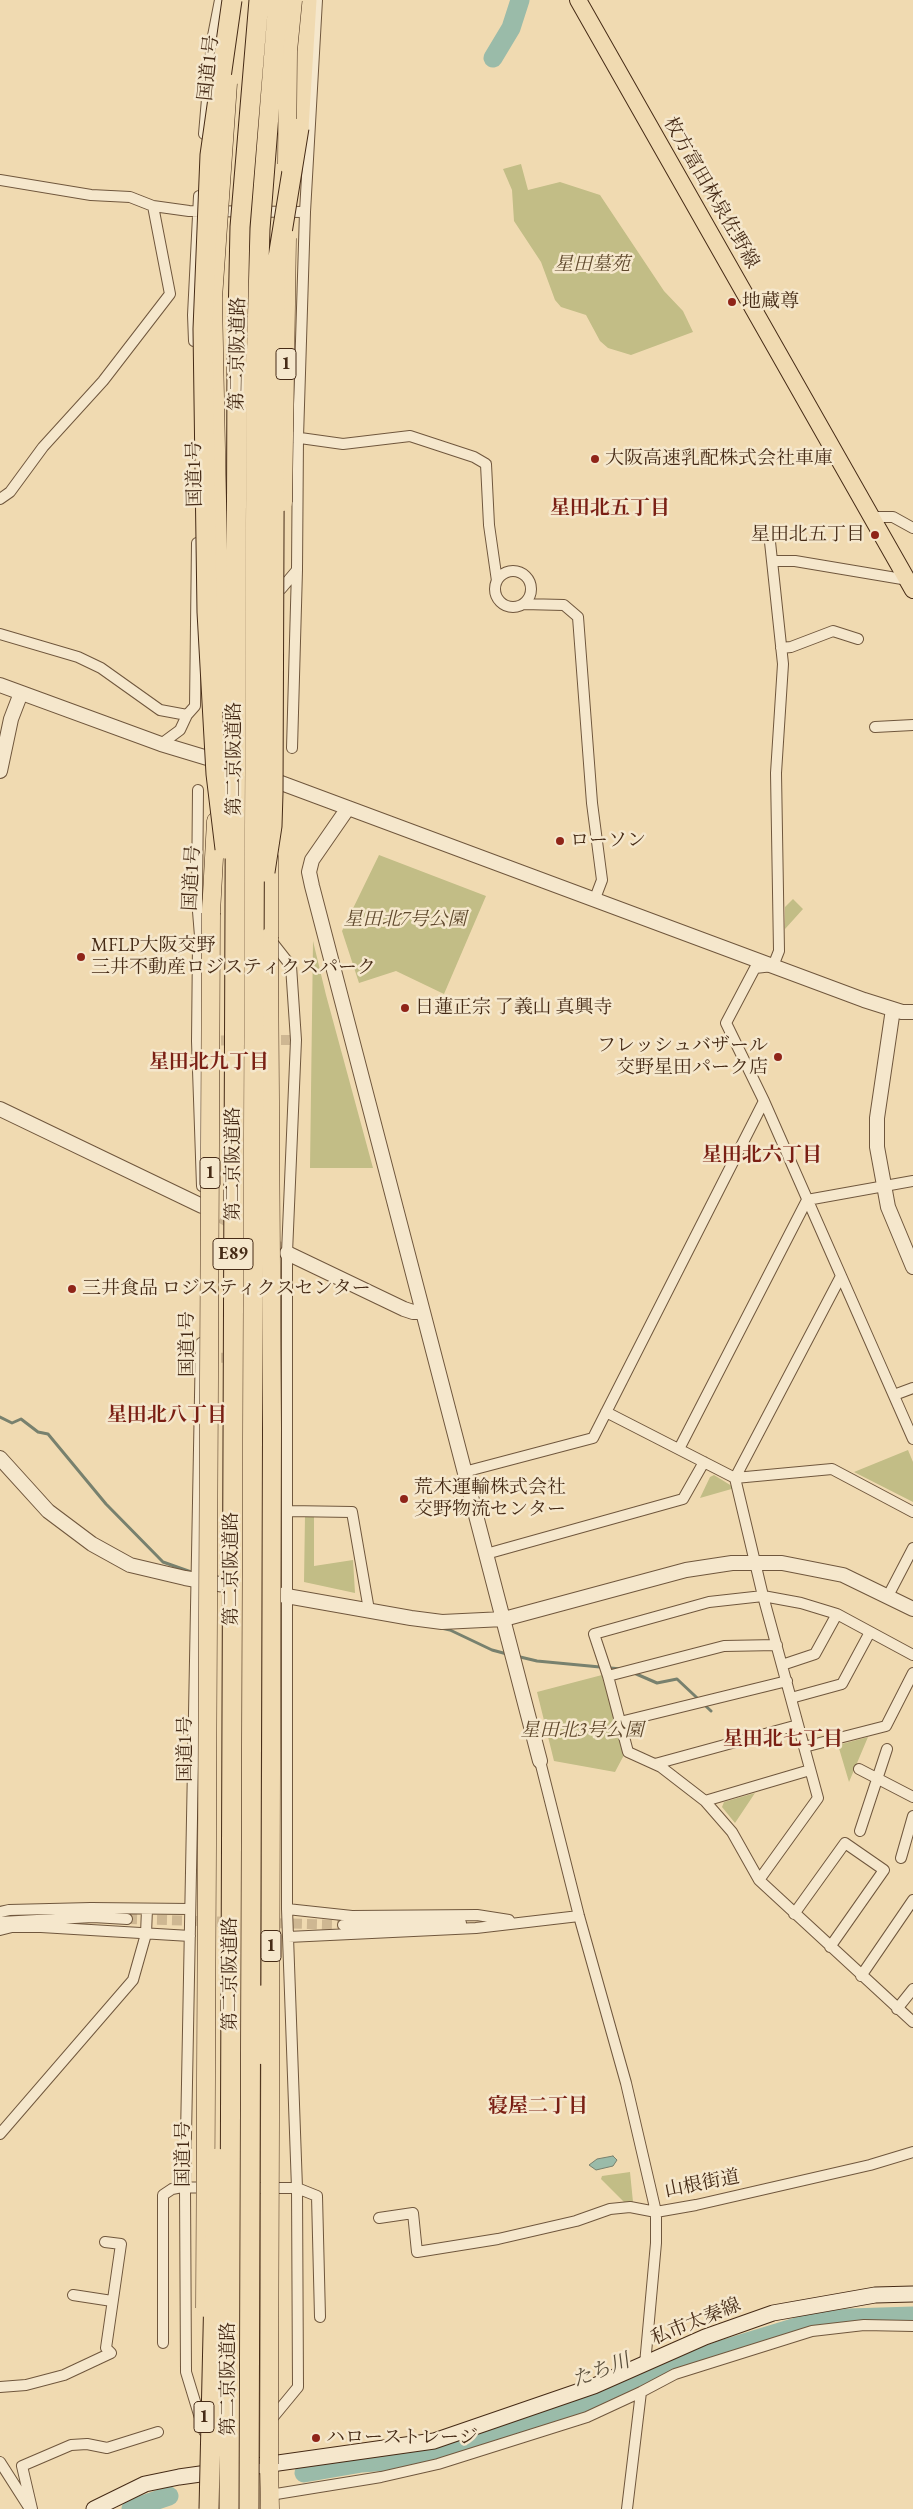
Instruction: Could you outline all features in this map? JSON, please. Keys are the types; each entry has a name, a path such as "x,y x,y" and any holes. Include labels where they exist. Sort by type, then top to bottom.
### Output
{"highway":[{"path":"232,0 210,155 203,329 210,660 216,774 235,937"},
{"name":"国道1号","path":"203,2509 211,913 221,715 214,298 229,64 238,0"},
{"name":"第二京阪道路","path":"229,2509 236,529 240,245 250,93 259,0"},
{"name":"第二京阪道路","path":"249,2509 252,1897 262,936 256,367 260,229 278,0"},
{"name":"1","path":"268,2505 270,2421 271,1502 262,936 280,588 286,382 288,51 293,0"},
{"path":"262,936 272,826 273,793 275,276 299,128 307,0"},
{"path":"252,1897 264,2021 268,2505"},
{"path":"209,2509 220,2049 231,1899"}],"main road":[{"name":"枚方富田林泉佐野線","path":"578,0 910,585"},
{"name":"私市太秦線","path":"94,2509 146,2484 269,2464 434,2441 567,2395 705,2338 773,2313 875,2296 913,2294"}],"street":[{"path":"161,744 180,730 187,715 195,706 198,422 193,315 198,210 212,41 220,0"},
{"path":"292,748 297,570 298,437 305,212 317,0"},
{"path":"0,180 91,195 130,197 154,206 198,210 305,212"},
{"path":"0,499 10,492 43,447 103,381 170,294 154,206"},
{"path":"198,422 343,444 410,436 474,457 486,464 489,525 497,581 496,592 501,602 512,607 523,604 564,604 578,617 592,803 602,880 594,901"},
{"path":"873,517 893,517 913,528"},
{"path":"770,542 783,675 776,773 779,951 773,966"},
{"path":"772,562 796,561 910,585"},
{"path":"280,588 297,570"},
{"path":"497,581 501,576 512,571 523,573 528,577 531,589 530,595 523,604"},
{"path":"781,648 791,647 833,632 858,639"},
{"path":"0,634 78,657 101,668 160,710 187,715"},
{"path":"0,685 161,744 220,761 594,901 905,1013 877,1118 877,1147 888,1207 913,1268"},
{"path":"0,771 11,719 21,693"},
{"path":"875,727 913,726"},
{"path":"198,790 197,898 200,936 197,1041 202,1206 185,2188 186,2372 204,2431"},
{"path":"348,808 312,860 310,872 312,886 504,1619 578,1916 626,2083 656,2212 656,2243 645,2364"},
{"path":"200,936 211,913"},
{"path":"262,936 291,966 296,1030 287,1253 289,1487 287,1909 297,2188 298,2387 270,2421"},
{"path":"773,966 755,968 726,1024 764,1101 913,1439"},
{"path":"464,1472 593,1438 764,1101"},
{"path":"0,1109 202,1206"},
{"path":"807,1200 913,1181"},
{"path":"679,1449 807,1200"},
{"path":"287,1253 404,1309 413,1312 423,1312"},
{"path":"759,1880 818,1798 763,1596 735,1478 841,1276"},
{"path":"894,1395 913,1388"},
{"path":"606,1412 735,1478 832,1469 913,1512"},
{"path":"0,1458 48,1511 92,1544 130,1565 196,1580 369,1610 442,1622 504,1619 686,1570 732,1563 782,1563 843,1575 913,1609"},
{"path":"486,1554 683,1499 704,1462"},
{"path":"271,1502 289,1487"},
{"path":"288,1511 352,1512 369,1610"},
{"path":"888,1596 913,1548"},
{"path":"913,1655 837,1614 801,1603 763,1596 709,1602 594,1634 608,1676 628,1752 655,1764 696,1792 732,1832 759,1880 913,2022"},
{"path":"782,1665 815,1654 837,1614"},
{"path":"791,1698 842,1684 870,1632"},
{"path":"608,1676 724,1646 777,1645"},
{"path":"804,1747 886,1726 909,1689 913,1673"},
{"path":"620,1722 787,1681"},
{"path":"271,1689 276,1746 287,1774"},
{"path":"655,1764 798,1725"},
{"path":"860,1831 887,1749"},
{"path":"859,1769 913,1797"},
{"path":"705,1801 810,1770"},
{"path":"900,1858 913,1816"},
{"path":"794,1914 844,1843 884,1870 830,1947"},
{"path":"861,1976 913,1900"},
{"path":"0,2134 133,1980 146,1934 147,1909"},
{"path":"0,1912 9,1910 190,1909"},
{"path":"287,1909 352,1916 477,1915 517,1922"},
{"path":"288,1938 476,1928 578,1916"},
{"path":"0,1922 93,1918 127,1919"},
{"path":"343,1925 517,1922"},
{"path":"0,1930 12,1927 41,1927 190,1936"},
{"path":"897,2009 913,1989"},
{"name":"山根街道","path":"379,2218 413,2213 417,2252 498,2239 576,2221 610,2209 630,2207 656,2212 696,2205 870,2165 913,2152"},
{"path":"163,2343 163,2194 172,2189 297,2188 317,2196 320,2317"},
{"path":"0,2387 26,2385 64,2375 111,2354 106,2348 121,2244 105,2242"},
{"path":"73,2295 112,2301"},
{"path":"268,2505 438,2464 587,2417 642,2392 675,2374 812,2331 864,2325 913,2326"},
{"path":"628,2509 642,2392"},
{"path":"31,2509 22,2466 71,2445 87,2444 107,2448 158,2432"},
{"path":"0,2462 3,2471 31,2509"}],"green space":[{"name":"星田墓苑","path":"521,164 528,190 560,182 600,195 664,291 683,311 693,332 631,355 608,348 600,341 586,315 561,307 555,300 541,262 514,221 512,190 503,169"},
{"name":"星田北7号公園","path":"379,855 486,896 444,994 396,971 359,983 342,931"},
{"path":"793,899 803,909 785,929 785,907"},
{"path":"313,941 326,995 373,1168 310,1168"},
{"path":"908,1450 913,1462 913,1502 854,1472"},
{"path":"714,1475 735,1488 700,1498 710,1477"},
{"path":"305,1515 314,1517 314,1566 353,1560 355,1593 304,1582"},
{"name":"星田北3号公園","path":"602,1675 624,1755 615,1772 554,1761 537,1692"},
{"path":"868,1737 849,1782 838,1745"},
{"path":"755,1793 735,1823 722,1807 724,1802"},
{"path":"630,2172 633,2202 625,2203 601,2179 602,2176"}],"shaded area":[{"path":"613,2156 617,2160 613,2166 596,2170 589,2165 597,2159"}],"waterway":[{"path":"493,58 511,28 520,0"},
{"path":"0,1417 12,1423 21,1419 38,1432 48,1434 106,1504 163,1562 194,1573"},
{"path":"441,1628 450,1630 492,1650 507,1654"},
{"path":"516,1656 537,1661 621,1669"},
{"path":"634,1673 657,1683 677,1679 711,1711"},
{"name":"たち川","path":"304,2473 362,2463 388,2461 461,2446 493,2437 724,2349 806,2324 849,2318 913,2316"},
{"name":"たち川","path":"131,2509 169,2496"}],"tunnel":[{"path":"206,1041 239,1040"},
{"path":"266,1040 296,1040"},
{"path":"203,1206 287,1253"},
{"path":"206,1358 288,1357"},
{"path":"127,1919 343,1925"}],"place":[{"name":"地蔵尊","path":"732,302"},
{"name":"大阪高速乳配株式会社車庫","path":"595,459"},
{"name":"星田北五丁目","path":"875,535"},
{"name":"ローソン","path":"560,841"},
{"name":"MFLP大阪交野 三井不動産ロジスティクスパーク","path":"81,957"},
{"name":"日蓮正宗 了義山 真興寺","path":"405,1008"},
{"name":"フレッシュバザール 交野星田パーク店","path":"778,1057"},
{"name":"三井食品 ロジスティクスセンター","path":"72,1289"},
{"name":"荒木運輸株式会社 交野物流センター","path":"404,1499"},
{"name":"ハローストレージ","path":"316,2438"}],"district":[{"name":"星田北五丁目","path":"610,509"},
{"name":"星田北九丁目","path":"209,1063"},
{"name":"星田北六丁目","path":"762,1156"},
{"name":"星田北八丁目","path":"167,1416"},
{"name":"星田北七丁目","path":"783,1740"},
{"name":"寝屋二丁目","path":"538,2107"}]}
